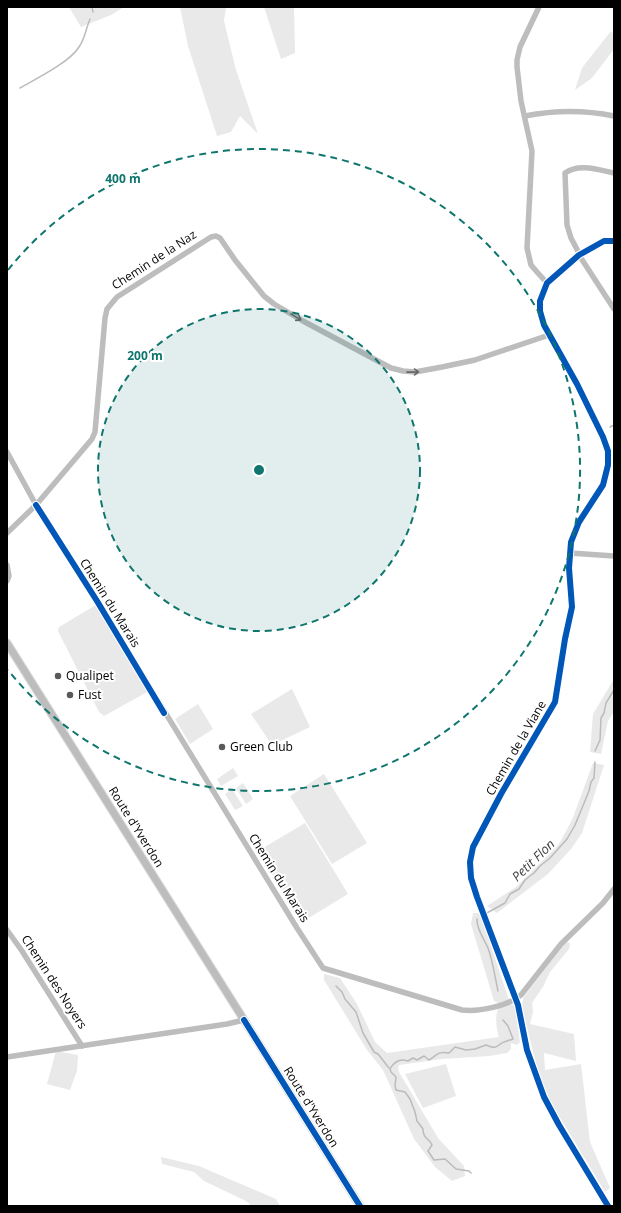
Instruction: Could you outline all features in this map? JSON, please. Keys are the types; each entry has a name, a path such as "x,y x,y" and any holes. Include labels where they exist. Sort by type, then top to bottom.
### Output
{"main road":[{"name":"Route d'Yverdon","path":"7,643 360,1206"},
{"path":"7,654 17,660"}],"street":[{"path":"539,7 520,47 517,60 521,101 532,151 527,248 531,265 547,283 579,255 604,241 614,241"},
{"path":"525,116 554,112 579,112 614,116"},
{"path":"614,173 590,168 568,171 565,173 567,225 571,238 579,255 614,309"},
{"name":"Chemin de la Naz","path":"36,505 92,439 95,432 107,308 117,297 204,240 211,237 216,236 220,238 235,260 264,296 303,321 391,368 415,372 474,360 549,335"},
{"name":"Chemin de la Viane","path":"547,283 541,297 540,311 544,325 571,372 606,444 609,459 608,470 603,485 579,522 571,542 572,607 565,639 555,702 501,794 473,846 470,862 471,878 515,1000 518,1004 527,1050 544,1097 607,1205"},
{"name":"Chemin du Marais","path":"7,452 36,505 97,601 323,968 462,1010 482,1010 515,1000"},
{"path":"7,533 36,505"},
{"path":"570,553 614,556"},
{"path":"7,565 9,576 7,581"},
{"path":"515,1000 521,995 561,944 603,903 614,889"},
{"name":"Chemin des Noyers","path":"7,930 82,1046"},
{"path":"7,1057 227,1024 244,1020"}],"shaded area":[{"path":"69,7 124,7 111,15 81,27"},
{"path":"180,7 226,7 224,21 236,70 258,134 240,116 231,132 217,136 188,46"},
{"path":"264,7 294,7 295,53 281,59"},
{"path":"611,31 614,35 614,49 592,78 575,90 582,68"},
{"path":"96,605 149,691 104,716 99,712 58,631 59,627"},
{"path":"614,679 614,712 608,721 601,754 590,752 593,714"},
{"path":"292,689 310,727 272,745 251,714"},
{"path":"198,704 213,729 190,744 175,719"},
{"path":"593,763 604,765 582,833 571,849 548,874 497,913 487,906 516,887 559,844 572,820"},
{"path":"233,768 238,776 221,786 217,779"},
{"path":"324,774 367,843 332,864 290,796"},
{"path":"243,783 253,799 246,804 236,788"},
{"path":"232,789 243,806 235,810 225,794"},
{"path":"305,823 348,894 302,922 258,851"},
{"path":"473,913 480,913 509,1000 499,1003 494,1001 471,924"},
{"path":"566,942 570,943 569,949 550,972 544,985 532,1003 533,1012 530,1024 574,1034 576,1061 544,1053 545,1070 581,1064 590,1142 610,1188 605,1192 553,1106 541,1080 522,1007 523,998"},
{"path":"324,974 340,978 357,1004 375,1042 387,1053 499,1037 496,1023 498,1008 512,1004 515,1007 520,1042 517,1045 511,1043 511,1049 507,1053 489,1056 442,1059 399,1065 398,1067 399,1072 438,1138 464,1166 465,1176 452,1181 435,1167 414,1139 383,1070 367,1050 324,980"},
{"path":"56,1051 78,1055 77,1071 70,1090 47,1084"},
{"path":"446,1064 456,1096 423,1108 405,1074"},
{"path":"161,1157 199,1166 276,1199 280,1206 252,1206 246,1201 204,1181 194,1172 162,1164"}],"waterway":[{"path":"92,7 93,12"},
{"path":"20,88 52,70 75,53 83,41 90,19"},
{"name":"Petit Flon","path":"610,427 614,425"},
{"name":"Petit Flon","path":"595,751 600,740 601,718 604,713 606,703 614,690"},
{"name":"Petit Flon","path":"485,914 505,903 510,894 519,889 525,880 550,858 567,839 575,825 589,791 591,782 594,778 595,762"},
{"name":"Petit Flon","path":"477,919 479,930 490,953 498,991"},
{"path":"336,986 356,1012 363,1033 374,1052 378,1054 389,1068"},
{"name":"Petit Flon","path":"471,1173 469,1171 456,1169 445,1159 434,1160 428,1151 432,1145 425,1137 423,1129 417,1121 410,1099 405,1092 396,1090 396,1077 390,1069 393,1064 400,1060 408,1061 413,1058 417,1060 424,1056 429,1060 440,1053 449,1053 455,1047 466,1050 475,1049 486,1045 496,1047 503,1042 513,1039 508,1026 503,1020"}],"cycle path":[{"path":"608,1206 559,1125 544,1097 527,1050 518,1005 471,878 470,862 473,847 501,794 555,702 565,639 572,607 569,568 571,542 579,522 603,485 608,465 608,451 603,437 577,384 544,325 540,311 540,301 547,283 579,255 604,241 614,241"},
{"path":"36,505 97,601 164,713"},
{"path":"244,1020 360,1206"}],"place":[{"name":"Qualipet","path":"58,676"},
{"name":"Fust","path":"70,695"},
{"name":"Green Club","path":"222,747"}]}
